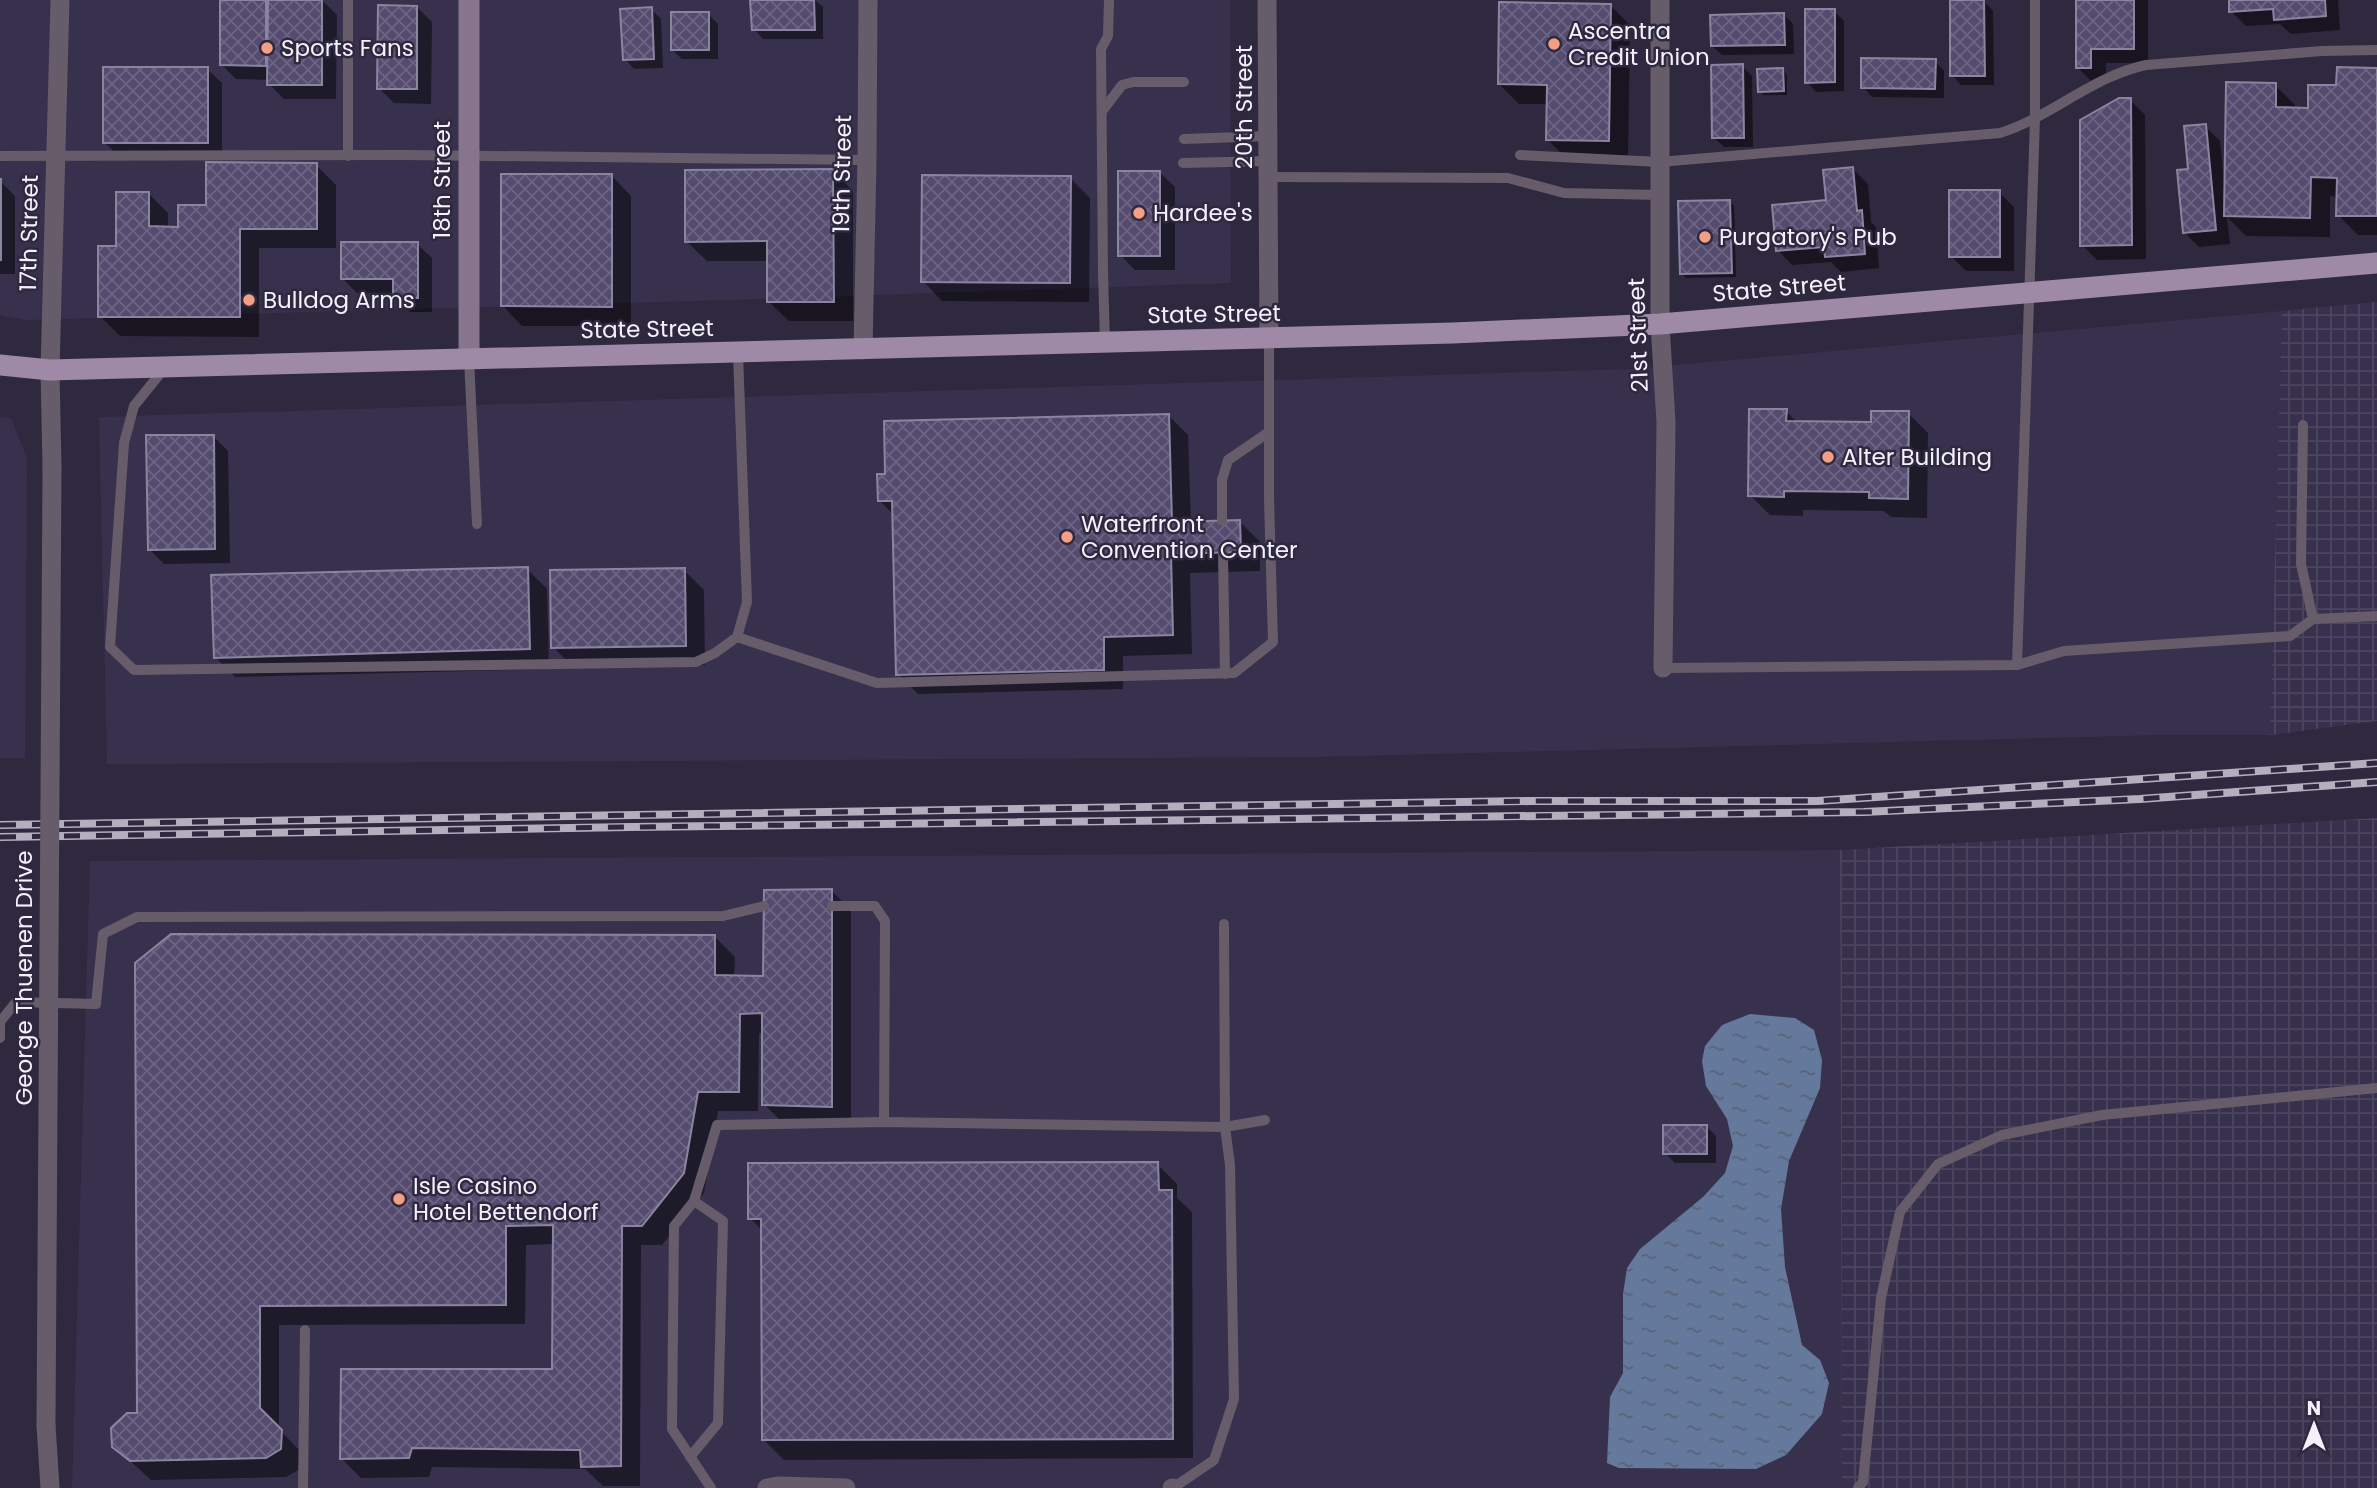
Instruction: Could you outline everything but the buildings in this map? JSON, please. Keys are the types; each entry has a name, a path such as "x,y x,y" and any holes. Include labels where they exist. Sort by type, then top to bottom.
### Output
{"main road":[{"name":"State Street","path":"0,366 50,370 1269,340 1660,324 2377,263"}],"street":[{"name":"17th Street","path":"51,468 50,370 60,0"},
{"name":"18th Street","path":"469,0 469,359"},
{"name":"19th Street","path":"863,349 868,0"},
{"name":"20th Street","path":"1267,0 1269,340"},
{"name":"21st Street","path":"1660,0 1660,324 1666,422 1664,668"},
{"name":"George Thuenen Drive","path":"50,1488 46,1425 51,468"},
{"path":"768,1488 846,1488"}],"lane":[{"path":"348,0 348,156"},
{"path":"1105,343 1101,49 1108,36 1108,0"},
{"path":"2017,665 2035,119 2035,0"},
{"path":"1520,155 1660,162 2000,132 2035,119 2129,68 2322,51 2377,50"},
{"path":"1102,112 1122,85 1133,82 1184,82"},
{"path":"1184,139 1268,136"},
{"path":"0,156 867,160"},
{"path":"1183,163 1508,178 1564,193 1660,195"},
{"path":"737,637 877,683 1234,673 1273,642 1269,340"},
{"path":"166,367 134,406 124,443 110,647 134,670 696,662 715,653 737,637 747,602 738,353"},
{"path":"469,359 477,524"},
{"path":"2303,425 2301,564 2314,619"},
{"path":"1223,521 1222,480 1228,460 1269,432"},
{"path":"1223,552 1225,674"},
{"path":"1664,668 2017,665 2064,651 2290,636 2314,619 2377,616"},
{"path":"0,1038 0,1022 16,1002 96,1004 103,934 137,917 723,916 764,906"},
{"path":"832,906 875,906 885,921 884,1122"},
{"path":"1173,1488 1214,1460 1234,1399 1230,1165 1225,1126 1224,923"},
{"path":"1857,1488 1863,1482 1881,1298 1900,1212 1938,1164 2002,1135 2102,1115 2377,1088"},
{"path":"711,1488 672,1429 674,1226 694,1200 717,1125 884,1122 1225,1126 1265,1120"},
{"path":"690,1457 718,1423 723,1221 694,1200"},
{"path":"303,1488 305,1330"}],"shaded area":[{"path":"0,0 1230,0 1231,283 25,320 0,315"},
{"path":"2377,302 2377,721 2270,735 2282,311"},
{"path":"2282,311 2270,735 2161,735 1319,757 107,764 99,417 1631,369"},
{"path":"0,417 11,418 27,458 25,758 0,758"},
{"path":"2377,818 2377,1488 1842,1488 1840,850"},
{"path":"1840,850 1842,1488 72,1488 90,861"}],"water":[{"path":"1750,1014 1795,1018 1814,1030 1822,1060 1820,1088 1789,1161 1781,1209 1785,1267 1802,1345 1820,1360 1829,1383 1822,1414 1786,1455 1756,1469 1619,1468 1607,1463 1610,1397 1623,1373 1623,1294 1627,1268 1640,1249 1703,1197 1725,1173 1733,1146 1727,1119 1706,1086 1702,1061 1705,1046 1722,1025"}],"railway":[{"path":"0,825 1532,801 1817,801 2377,763"},
{"path":"0,837 1864,812 2140,799 2377,782"}],"place":[{"name":"Ascentra Credit Union","path":"1554,44"},
{"name":"Sports Fans","path":"267,48"},
{"name":"Hardee's","path":"1139,213"},
{"name":"Purgatory's Pub","path":"1705,237"},
{"name":"Bulldog Arms","path":"249,300"},
{"name":"Alter Building","path":"1828,457"},
{"name":"Waterfront Convention Center","path":"1067,537"},
{"name":"Isle Casino Hotel Bettendorf","path":"399,1199"}]}
